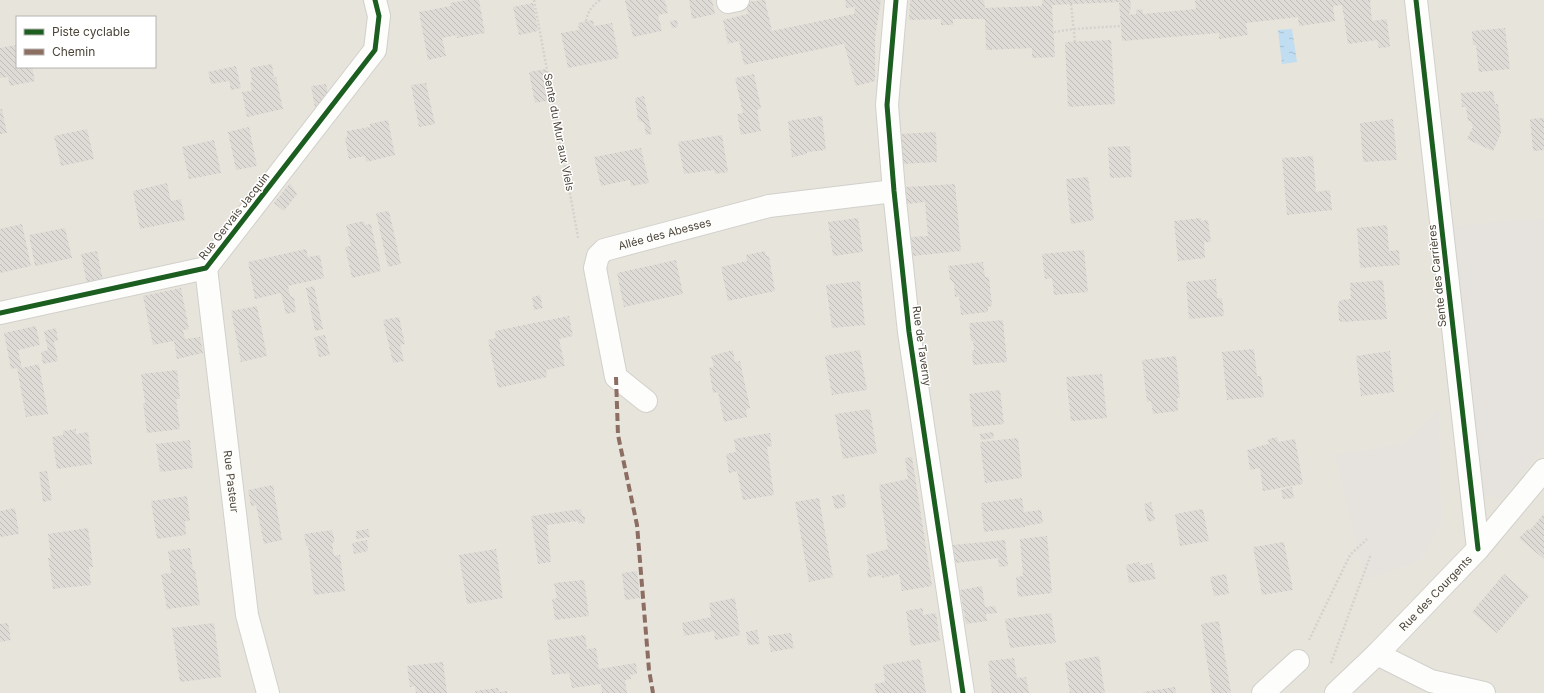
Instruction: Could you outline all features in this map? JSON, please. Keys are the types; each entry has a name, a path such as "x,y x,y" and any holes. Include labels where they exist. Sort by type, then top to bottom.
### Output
{"street":[{"name":"Rue Gervais Jacquin","path":"0,313 206,268 375,50 379,16 375,0"},
{"name":"Rue de Taverny","path":"896,0 887,105 894,191 909,332 963,693"},
{"name":"Sente des Carrières","path":"1416,0 1478,549"},
{"name":"Allée des Abesses","path":"598,256 604,250 769,206 894,191"},
{"path":"598,256 595,268 616,377 646,401"},
{"name":"Rue Pasteur","path":"206,268 248,616 268,693"},
{"name":"Rue des Courgents","path":"1336,693 1377,654 1478,549 1544,470"},
{"path":"1377,654 1431,681 1484,693"},
{"path":"1263,693 1298,661"}],"path":[{"path":"586,22 587,14 600,0"},
{"path":"1071,4 1075,42"},
{"path":"1054,32 1074,29 1121,26"},
{"path":"1298,661 1350,555 1367,539"},
{"path":"1330,664 1371,554"}],"shaded area":[{"path":"0,0 1544,0 1544,693 0,693"},
{"path":"1544,218 1544,447 1502,499 1483,494 1453,226"},
{"path":"1439,410 1441,526 1419,561 1365,580 1335,455 1402,444"}],"water":[{"path":"1292,29 1297,62 1282,64 1278,30"}],"building":[{"path":"467,0 479,0 485,33 457,38 457,35 442,38 446,56 428,60 419,12 451,6 450,3"},
{"path":"625,0 665,0 668,13 658,15 662,31 633,37"},
{"path":"689,0 712,0 715,14 692,19"},
{"path":"765,0 772,31 854,14 855,7 846,8 845,0 881,0 875,38 875,81 856,86 844,44 744,65 739,41 728,44 723,20 748,14 746,2"},
{"path":"910,0 984,0 985,8 1042,6 1042,0 1130,0 1131,6 1129,15 1136,14 1136,10 1143,9 1143,14 1196,9 1195,0 1373,0 1370,1 1372,21 1387,19 1390,47 1379,48 1377,40 1348,44 1342,5 1333,6 1335,21 1299,26 1298,17 1246,23 1248,35 1219,39 1219,33 1122,41 1119,2 1052,5 1055,57 1032,58 1032,48 986,50 985,19 953,19 953,25 941,25 941,19 909,20"},
{"path":"533,3 538,31 519,35 513,7"},
{"path":"593,20 594,26 612,23 619,58 568,68 561,33 579,30 578,23"},
{"path":"677,20 678,27 672,28 670,21"},
{"path":"1505,28 1510,69 1479,72 1476,45 1473,45 1472,31"},
{"path":"1111,40 1115,104 1068,107 1065,42"},
{"path":"16,45 16,68 32,68 35,81 10,86 8,77 0,78 0,48"},
{"path":"272,64 274,78 276,77 283,109 247,117 242,92 252,91 250,83 252,82 250,68"},
{"path":"236,66 241,88 231,90 229,81 211,84 208,72"},
{"path":"546,69 552,100 535,103 529,72"},
{"path":"754,74 761,108 757,110 761,131 741,135 737,114 743,113 735,78"},
{"path":"426,83 435,124 419,127 411,85"},
{"path":"326,84 328,94 315,108 311,86"},
{"path":"1493,91 1495,104 1498,104 1501,133 1493,151 1467,139 1473,127 1471,121 1468,121 1466,107 1462,107 1461,93"},
{"path":"644,96 652,134 646,135 644,123 638,120 635,98"},
{"path":"0,109 2,109 7,133 0,134"},
{"path":"822,116 826,150 807,152 807,154 792,157 788,121"},
{"path":"1544,118 1544,150 1533,151 1530,119"},
{"path":"1393,119 1397,160 1363,162 1360,123"},
{"path":"388,120 395,155 366,162 365,156 349,159 345,138 347,137 347,131 370,127 370,124"},
{"path":"249,127 257,166 236,170 228,132"},
{"path":"87,129 94,159 61,166 54,136"},
{"path":"936,132 937,162 902,164 900,134"},
{"path":"722,135 728,172 715,174 714,170 684,174 678,142"},
{"path":"214,140 221,173 189,179 182,147"},
{"path":"1130,146 1132,177 1110,178 1108,147"},
{"path":"641,148 649,183 631,186 630,180 601,186 594,157"},
{"path":"1313,156 1316,192 1330,190 1332,210 1287,215 1282,158"},
{"path":"1088,177 1094,220 1071,224 1066,179"},
{"path":"167,183 171,201 181,199 185,220 140,229 133,191"},
{"path":"290,183 297,194 284,211 274,203"},
{"path":"955,184 961,251 913,256 911,237 928,236 925,202 907,204 906,187"},
{"path":"389,211 401,264 388,267 376,213"},
{"path":"858,218 863,252 833,256 828,222"},
{"path":"1201,218 1201,221 1208,220 1211,242 1204,242 1205,258 1178,261 1174,221"},
{"path":"364,221 365,225 371,224 381,271 352,278 345,247 351,246 346,225"},
{"path":"22,224 31,266 0,273 0,229"},
{"path":"1387,225 1389,251 1399,250 1400,265 1360,268 1357,228"},
{"path":"65,228 72,258 35,266 29,235"},
{"path":"306,249 308,257 320,255 324,278 288,286 290,296 294,298 296,312 286,314 281,293 255,299 248,262"},
{"path":"1084,250 1088,292 1054,295 1052,278 1045,279 1042,254"},
{"path":"97,251 103,280 87,284 81,254"},
{"path":"765,251 766,256 769,256 775,291 728,301 721,267 747,261 746,255"},
{"path":"676,260 683,294 624,307 617,273"},
{"path":"983,262 985,277 989,277 992,306 988,307 988,312 961,315 959,296 955,297 954,283 950,279 948,266"},
{"path":"1216,279 1217,298 1222,298 1224,316 1189,319 1186,282"},
{"path":"1383,280 1387,319 1342,322 1339,320 1338,303 1341,300 1351,299 1350,283"},
{"path":"860,281 865,325 832,328 826,285"},
{"path":"314,286 323,329 315,331 306,288"},
{"path":"181,288 189,329 183,330 185,339 200,337 203,353 177,359 174,341 153,345 143,296"},
{"path":"540,295 543,308 534,310 532,297"},
{"path":"257,306 267,356 241,362 231,311"},
{"path":"569,316 573,336 559,339 565,366 546,370 547,377 498,388 488,340 496,338 495,331"},
{"path":"399,317 405,344 400,345 404,361 393,363 383,320"},
{"path":"1003,320 1007,362 973,365 972,350 974,350 973,341 971,341 969,323"},
{"path":"36,326 40,345 18,350 22,368 39,364 48,414 26,417 17,368 11,369 4,333"},
{"path":"56,328 58,341 54,342 58,361 43,364 41,352 48,350 44,331"},
{"path":"325,335 330,355 319,357 314,337"},
{"path":"1254,349 1257,376 1261,376 1264,397 1227,400 1222,352"},
{"path":"733,350 735,362 740,361 750,408 746,409 747,417 724,422 718,392 713,393 709,368 714,367 711,356"},
{"path":"860,350 867,390 832,395 825,356"},
{"path":"1390,351 1394,392 1361,396 1356,356"},
{"path":"1176,356 1180,398 1177,398 1178,411 1153,414 1151,401 1147,402 1142,360"},
{"path":"177,370 180,399 176,399 180,429 147,433 141,374"},
{"path":"1102,374 1107,418 1071,421 1066,377"},
{"path":"1000,390 1004,424 973,427 969,394"},
{"path":"870,409 877,453 843,459 835,414"},
{"path":"76,429 76,434 88,432 92,464 57,469 52,437 63,435 63,431"},
{"path":"993,432 994,438 981,440 980,434"},
{"path":"770,433 772,446 767,447 774,495 743,500 737,471 729,473 726,454 736,452 734,439"},
{"path":"1277,437 1278,442 1295,439 1303,484 1263,491 1260,468 1250,470 1247,450 1269,444 1268,439"},
{"path":"1018,438 1022,478 985,483 980,442"},
{"path":"190,440 193,468 160,472 156,444"},
{"path":"912,457 932,586 902,591 899,574 882,578 882,575 868,578 867,570 869,569 866,555 888,549 879,485 908,479 905,458"},
{"path":"47,471 52,500 43,502 39,472"},
{"path":"273,485 282,540 264,544 256,505 251,506 248,490"},
{"path":"1292,487 1294,498 1283,499 1281,490"},
{"path":"844,494 846,507 835,509 832,496"},
{"path":"187,496 190,521 185,521 186,535 157,539 151,501"},
{"path":"819,498 833,577 809,582 795,502"},
{"path":"1022,498 1024,512 1041,510 1043,523 1025,527 984,532 981,503"},
{"path":"1151,502 1155,520 1148,522 1144,504"},
{"path":"15,508 19,534 0,537 0,511"},
{"path":"581,509 582,516 585,516 585,523 578,524 578,521 547,525 551,562 538,564 531,516"},
{"path":"1203,509 1209,541 1180,546 1175,514"},
{"path":"1544,514 1544,559 1519,538 1528,529 1530,530"},
{"path":"88,528 93,567 89,567 91,585 53,589 48,558 51,558 48,534"},
{"path":"368,529 370,537 356,539 356,531"},
{"path":"332,530 335,542 332,543 334,556 340,555 345,591 314,595 308,546 306,546 304,534"},
{"path":"1047,536 1052,593 1018,597 1016,577 1023,576 1020,539"},
{"path":"367,540 368,551 354,554 352,543"},
{"path":"1005,540 1008,566 999,567 998,558 956,563 953,545"},
{"path":"1284,542 1293,590 1262,595 1253,547"},
{"path":"190,548 200,605 167,609 161,574 171,573 168,551"},
{"path":"496,549 503,598 467,604 459,555"},
{"path":"1139,562 1140,565 1152,563 1156,579 1129,583 1126,565"},
{"path":"637,571 640,598 625,600 622,573"},
{"path":"1226,574 1229,594 1214,596 1210,577"},
{"path":"1504,574 1529,596 1497,633 1472,612"},
{"path":"584,580 589,616 555,620 552,599 557,598 554,583"},
{"path":"982,586 985,607 995,606 997,613 986,614 987,621 966,624 960,590"},
{"path":"735,598 740,635 715,640 714,631 684,636 682,623 711,617 709,603"},
{"path":"923,608 923,615 936,613 940,641 911,646 906,611"},
{"path":"1051,613 1056,643 1010,648 1005,619"},
{"path":"1219,621 1231,693 1212,693 1201,624"},
{"path":"8,623 11,640 0,642 0,624"},
{"path":"214,623 221,677 180,682 172,628"},
{"path":"757,630 760,644 748,645 746,632"},
{"path":"791,633 794,648 771,652 768,636"},
{"path":"585,635 587,649 596,648 599,669 636,663 637,674 630,675 631,679 625,680 627,693 602,693 601,684 572,688 569,673 552,675 547,640"},
{"path":"1099,656 1105,693 1070,693 1065,662"},
{"path":"1014,658 1017,678 1026,677 1029,693 992,693 988,661"},
{"path":"920,659 926,693 876,693 874,684 885,682 883,665"},
{"path":"443,662 447,693 416,693 415,686 410,687 407,666"},
{"path":"1175,687 1176,693 1143,693 1143,692"},
{"path":"498,688 499,692 507,691 507,693 476,693 475,691"}],"marked path":[{"path":"616,377 618,435 637,525 649,670 653,693"}],"cycle path":[{"path":"0,313 206,268 375,50 379,16 375,0"},
{"path":"896,0 887,105 894,191 909,332 963,693"},
{"path":"1416,0 1478,549"}]}
